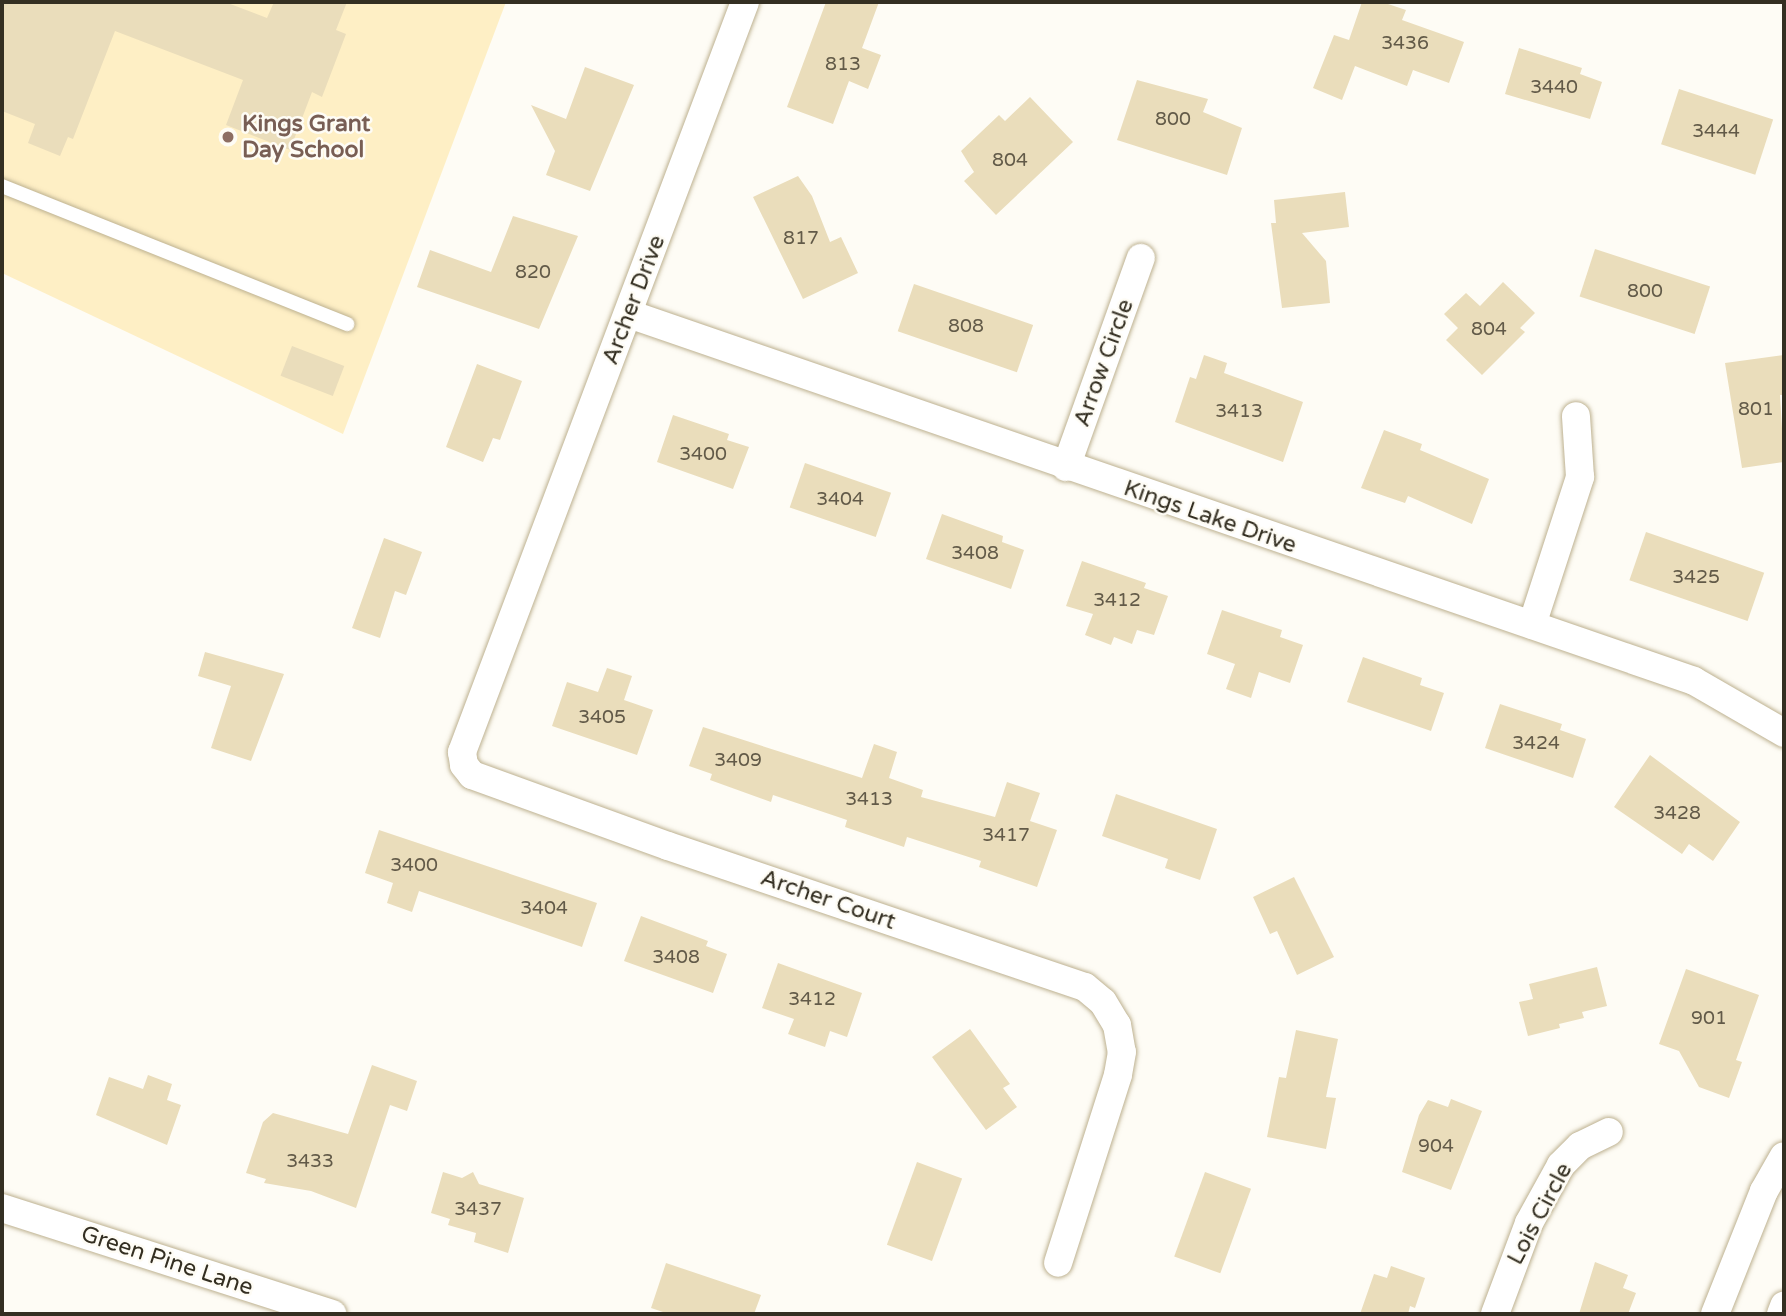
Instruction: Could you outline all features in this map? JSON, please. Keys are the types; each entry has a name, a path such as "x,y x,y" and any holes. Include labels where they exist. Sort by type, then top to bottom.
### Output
{"street":[{"name":"Archer Drive","path":"521,597 745,2"},
{"name":"Arrow Circle","path":"1066,467 1141,258"},
{"name":"Kings Lake Drive","path":"629,314 1066,467 1694,681 1784,733"},
{"path":"1532,625 1580,477 1576,416"},
{"name":"Archer Court","path":"521,597 462,752 464,765 472,775 1085,987 1103,1002 1117,1025 1120,1064 1058,1263"},
{"name":"Lois Circle","path":"1495,1314 1529,1223 1561,1164 1580,1146 1608,1132"},
{"path":"1715,1314 1764,1191 1784,1156"},
{"name":"Green Pine Lane","path":"2,1208 332,1314"},
{"path":"1781,1314 1784,1306"}],"lane":[{"path":"2,186 347,324"}],"shaded area":[{"name":"Kings Grant Day School","path":"2,2 506,2 343,434 2,273"}],"building":[{"path":"2,2 225,2 267,18 274,2 347,2 336,30 346,34 322,97 312,92 290,150 226,125 243,80 115,31 73,139 68,137 60,156 28,143 35,124 2,111"},
{"path":"826,2 879,2 862,48 881,55 868,89 849,81 833,124 787,107"},
{"path":"1362,2 1382,2 1406,10 1402,20 1464,42 1449,83 1413,70 1407,86 1355,66 1342,100 1313,88 1334,35 1349,40"},
{"path":"1519,48 1582,68 1580,74 1602,82 1590,119 1505,94"},
{"path":"585,67 634,85 590,191 546,175 555,151 531,105 566,119"},
{"path":"1137,80 1208,99 1203,112 1242,128 1227,175 1117,140"},
{"path":"1679,89 1773,120 1755,175 1661,144"},
{"path":"1030,97 1073,142 996,215 964,181 974,172 961,151 999,115 1005,121"},
{"path":"798,176 812,196 830,242 841,237 858,273 803,299 753,197"},
{"path":"1345,192 1349,227 1302,233 1326,261 1330,303 1282,308 1271,223 1276,223 1274,200"},
{"path":"513,216 578,236 539,329 417,287 430,250 491,272"},
{"path":"1595,249 1710,286 1695,334 1580,297"},
{"path":"1503,282 1535,313 1520,328 1525,332 1482,375 1446,340 1458,328 1444,314 1466,293 1480,306"},
{"path":"914,284 1033,325 1017,372 898,331"},
{"path":"292,346 344,366 333,396 281,376"},
{"path":"1204,355 1227,363 1224,373 1303,402 1283,462 1175,422 1190,377 1196,379"},
{"path":"1784,355 1784,395 1780,395 1784,462 1742,468 1725,363"},
{"path":"477,364 522,381 500,440 493,438 483,462 446,447"},
{"path":"673,415 729,434 727,440 749,447 733,489 657,462"},
{"path":"1384,430 1422,444 1420,450 1489,479 1472,524 1408,496 1405,503 1361,488"},
{"path":"805,463 891,493 876,537 790,507"},
{"path":"942,514 1003,536 1002,542 1024,550 1011,589 926,559"},
{"path":"1646,532 1764,573 1748,621 1629,580"},
{"path":"384,538 422,552 406,595 395,591 380,638 352,628"},
{"path":"1082,561 1146,583 1144,588 1168,596 1154,635 1137,630 1132,644 1114,637 1111,645 1085,635 1093,614 1066,606"},
{"path":"1222,610 1282,630 1280,637 1303,645 1290,683 1259,672 1251,698 1226,689 1235,664 1207,654"},
{"path":"205,652 284,674 251,761 211,748 231,686 198,676"},
{"path":"1363,657 1422,678 1420,685 1444,693 1431,731 1347,702"},
{"path":"607,668 632,676 624,700 653,710 637,755 552,726 567,682 598,692"},
{"path":"1500,704 1562,724 1560,730 1586,739 1573,778 1485,748"},
{"path":"703,727 862,778 874,744 897,752 889,778 923,790 921,797 995,817 1007,782 1040,793 1030,821 1057,830 1037,887 979,867 981,861 907,837 904,847 845,827 847,820 773,795 771,802 710,780 712,774 689,766"},
{"path":"1650,755 1740,822 1713,861 1689,844 1682,854 1614,807"},
{"path":"1116,794 1217,829 1200,880 1165,868 1168,859 1102,836"},
{"path":"379,830 597,903 582,947 419,891 412,912 387,903 393,883 365,873"},
{"path":"1294,877 1334,957 1297,975 1277,931 1270,934 1253,897"},
{"path":"641,916 708,941 706,946 727,954 713,993 624,961"},
{"path":"778,963 862,993 847,1037 830,1031 825,1047 788,1034 794,1019 762,1008"},
{"path":"1597,967 1607,1006 1582,1012 1584,1018 1559,1024 1560,1028 1528,1036 1519,1002 1533,999 1529,984"},
{"path":"1686,969 1759,995 1736,1060 1742,1062 1729,1098 1699,1087 1679,1051 1659,1044"},
{"path":"970,1029 1010,1084 1003,1088 1017,1107 986,1130 932,1057"},
{"path":"1296,1030 1338,1039 1326,1097 1336,1098 1326,1149 1267,1137 1279,1077 1286,1078"},
{"path":"372,1065 417,1081 407,1111 390,1105 356,1208 311,1191 264,1183 266,1179 246,1173 263,1122 273,1113 348,1134"},
{"path":"148,1075 172,1084 167,1100 181,1105 167,1145 96,1115 109,1077 143,1089"},
{"path":"1451,1099 1482,1111 1451,1190 1402,1172 1419,1115 1428,1100 1448,1107"},
{"path":"917,1162 962,1178 932,1261 887,1245"},
{"path":"443,1172 462,1178 473,1172 479,1184 524,1198 508,1253 474,1242 476,1233 448,1225 450,1219 431,1213"},
{"path":"1205,1172 1251,1189 1220,1273 1174,1257"},
{"path":"1595,1262 1628,1275 1623,1288 1636,1293 1628,1314 1579,1314"},
{"path":"666,1263 761,1295 754,1314 669,1314 651,1308"},
{"path":"1391,1266 1425,1278 1415,1308 1410,1306 1408,1314 1360,1314 1374,1274 1387,1278"}],"place":[{"name":"Kings Grant Day School","path":"228,137"}]}
